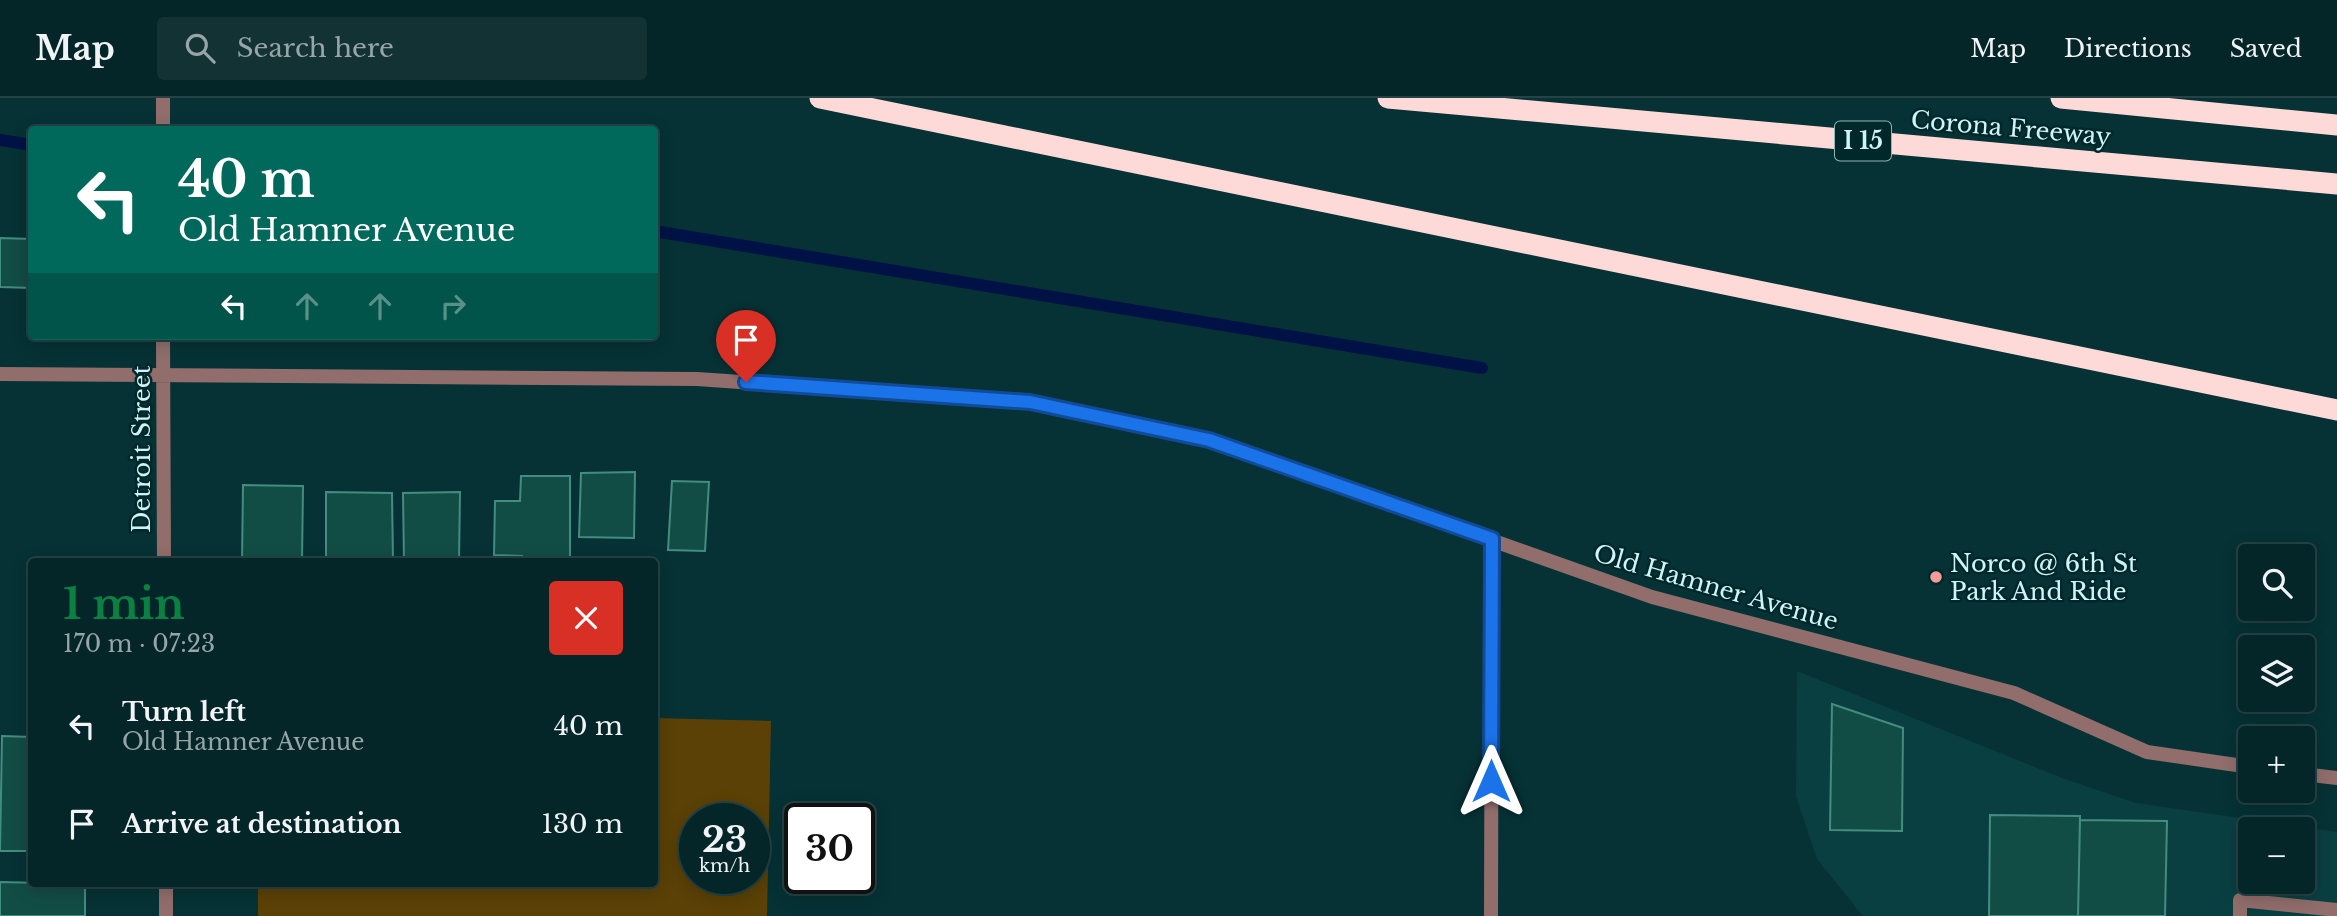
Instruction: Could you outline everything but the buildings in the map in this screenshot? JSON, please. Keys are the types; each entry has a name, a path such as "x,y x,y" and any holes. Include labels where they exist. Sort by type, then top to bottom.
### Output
{"highway":[{"path":"820,98 2337,410"},
{"name":"Corona Freeway","path":"1388,98 2337,184"},
{"path":"2062,98 2337,125"}],"street":[{"path":"163,99 163,126"},
{"name":"Detroit Street","path":"163,340 164,558"},
{"name":"Old Hamner Avenue","path":"0,374 163,378 697,379 1030,402 1209,440 1652,597 2014,693 2147,752 2238,765"},
{"path":"1491,916 1492,539"},
{"path":"2315,775 2337,778"},
{"path":"166,887 166,916"},
{"path":"2240,916 2240,900 2337,911"}],"shaded area":[{"path":"1797,671 2062,778 2136,803 2238,818 2238,894 2315,894 2315,829 2337,832 2337,916 1863,916 1817,859 1796,796"},
{"path":"658,718 771,721 769,803 679,803 679,894 767,894 767,916 258,916 258,887 658,887"}],"waterway":[{"path":"0,140 28,144"},
{"path":"658,232 1482,368"}],"place":[{"name":"Norco @ 6th St Park And Ride","path":"1936,577"}],"route":[{"path":"746,382 1030,402 1209,440 1492,539 1491,781"}]}
